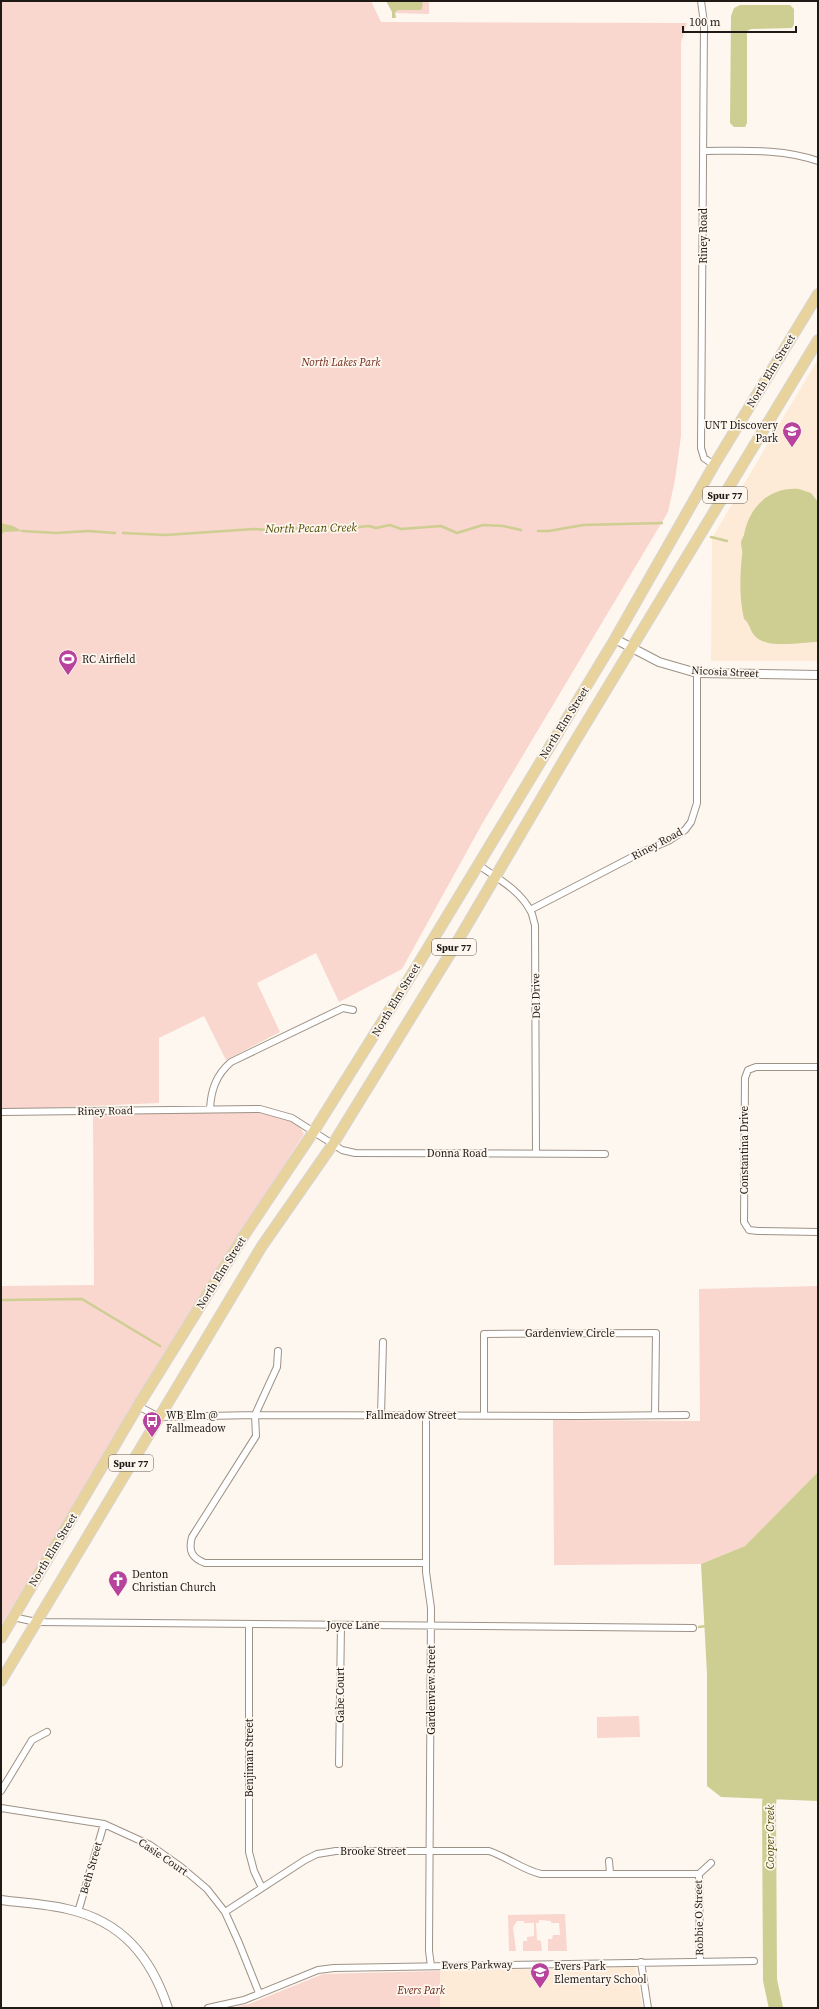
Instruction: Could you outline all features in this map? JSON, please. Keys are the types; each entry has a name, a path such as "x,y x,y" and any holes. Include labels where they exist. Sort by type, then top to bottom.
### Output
{"main road":[{"name":"North Elm Street","path":"1,1638 138,1406 245,1234 314,1131 380,1027 477,864 615,639 714,466 818,294"},
{"name":"North Elm Street","path":"1,1681 262,1246 333,1144 496,877 571,748 818,340"}],"street":[{"name":"Riney Road","path":"701,1 704,23 701,448 704,458 714,466"},
{"path":"703,151 775,151 800,155 818,161"},
{"name":"Nicosia Street","path":"615,639 659,662 698,673 818,676"},
{"name":"Riney Road","path":"530,910 636,855 670,840 685,830 691,822 697,803 698,673"},
{"name":"Del Drive","path":"477,864 510,887 530,910 534,925 536,1153"},
{"path":"210,1110 211,1092 216,1079 223,1068 231,1062 343,1008 353,1010"},
{"name":"Constantina Drive","path":"818,1067 756,1067 748,1070 745,1078 744,1222 749,1230 818,1232"},
{"name":"Riney Road","path":"1,1112 255,1109 269,1110 292,1118 314,1131"},
{"name":"Donna Road","path":"314,1131 346,1151 365,1153 605,1154"},
{"name":"Gardenview Circle","path":"484,1415 484,1334 656,1333 655,1415"},
{"path":"381,1415 383,1342"},
{"path":"278,1351 277,1367 255,1415 256,1436 192,1537 190,1544 191,1554 197,1560 205,1563 426,1563"},
{"name":"Fallmeadow Street","path":"138,1406 159,1417 255,1415 686,1415"},
{"name":"Gardenview Street","path":"426,1415 426,1563 431,1608 429,1951 431,1966"},
{"name":"Joyce Lane","path":"13,1617 36,1622 692,1628"},
{"name":"Benjiman Street","path":"249,1625 249,1852 254,1871 262,1888"},
{"name":"Gabe Court","path":"339,1764 341,1625"},
{"path":"1,1791 32,1740 47,1732"},
{"name":"Casie Court","path":"1,1808 104,1824 150,1845 181,1867 207,1888 225,1912 259,1993"},
{"name":"Beth Street","path":"78,1912 104,1824"},
{"name":"Brooke Street","path":"225,1912 305,1860 317,1854 336,1851 489,1850 506,1857 531,1875 610,1873 699,1874"},
{"path":"609,1861 610,1873"},
{"path":"699,1874 711,1863"},
{"name":"Robbie O Street","path":"699,1874 700,1962"},
{"path":"1,1900 78,1912 108,1924 139,1950 160,1983 168,2008"},
{"name":"Evers Parkway","path":"208,2008 244,2000 318,1970 334,1968 754,1961"},
{"path":"640,1962 648,2008"}],"shaded area":[{"path":"386,1 423,1 422,9 399,10 395,12 396,18 392,18 392,12"},
{"path":"740,5 790,5 794,9 794,24 792,28 751,29 747,31 747,123 745,127 734,127 730,123 731,16 734,8"},
{"name":"UNT Discovery Park","path":"818,359 818,661 711,661 712,538"},
{"path":"799,489 811,493 818,502 818,642 786,644 768,643 761,641 752,633 748,623 744,619 740,579 742,552 741,542 750,516 762,501 778,491"},
{"path":"1,523 13,526 22,531 4,532 1,535"},
{"path":"818,1472 818,1801 721,1797 707,1786 707,1674 701,1564 745,1546"},
{"name":"Evers Park Elementary School","path":"635,1967 643,2008 440,2008 440,1971"}],"green space":[{"name":"North Lakes Park","path":"1,1 371,1 381,22 687,23 681,42 681,436 675,480 668,512 482,824 402,969 339,1002 316,953 257,983 280,1032 226,1060 204,1016 159,1038 159,1103 1,1110"},
{"path":"423,1 429,1 429,14 394,13 399,10 418,10 423,4"},
{"path":"253,1112 275,1115 289,1119 300,1128 304,1134 212,1278 1,1626 1,1286 94,1285 93,1114"},
{"path":"818,1286 818,1472 745,1546 701,1564 554,1565 553,1420 700,1421 699,1289"},
{"path":"639,1716 640,1737 597,1738 597,1717"},
{"path":"565,1914 567,1951 548,1951 548,1939 552,1939 553,1935 560,1935 559,1923 539,1920 539,1923 536,1923 537,1940 541,1941 542,1951 523,1951 523,1941 527,1941 527,1937 534,1936 534,1923 517,1921 513,1927 516,1951 509,1951 508,1915"},
{"name":"Evers Park","path":"440,1971 440,2008 231,2008 249,2004 323,1974"}],"waterway":[{"name":"North Pecan Creek","path":"538,531 549,531 583,525 662,523"},
{"name":"North Pecan Creek","path":"123,533 166,535 254,529 283,531 299,528 341,526 347,528 369,526 376,528 390,525 401,529 441,526 457,533 483,525 503,526 521,530"},
{"name":"North Pecan Creek","path":"22,531 56,533 88,531 115,533"},
{"name":"North Pecan Creek","path":"711,537 727,541"},
{"path":"2,1300 82,1299 160,1346"},
{"path":"699,1627 706,1626"},
{"name":"Cooper Creek","path":"771,1782 769,1805 770,1980 776,2008"}],"place":[{"name":"UNT Discovery Park","path":"792,448"},
{"name":"RC Airfield","path":"68,676"},
{"name":"WB Elm @ Fallmeadow","path":"152,1438"},
{"name":"Denton Christian Church","path":"118,1597"},
{"name":"Evers Park Elementary School","path":"540,1989"}]}
